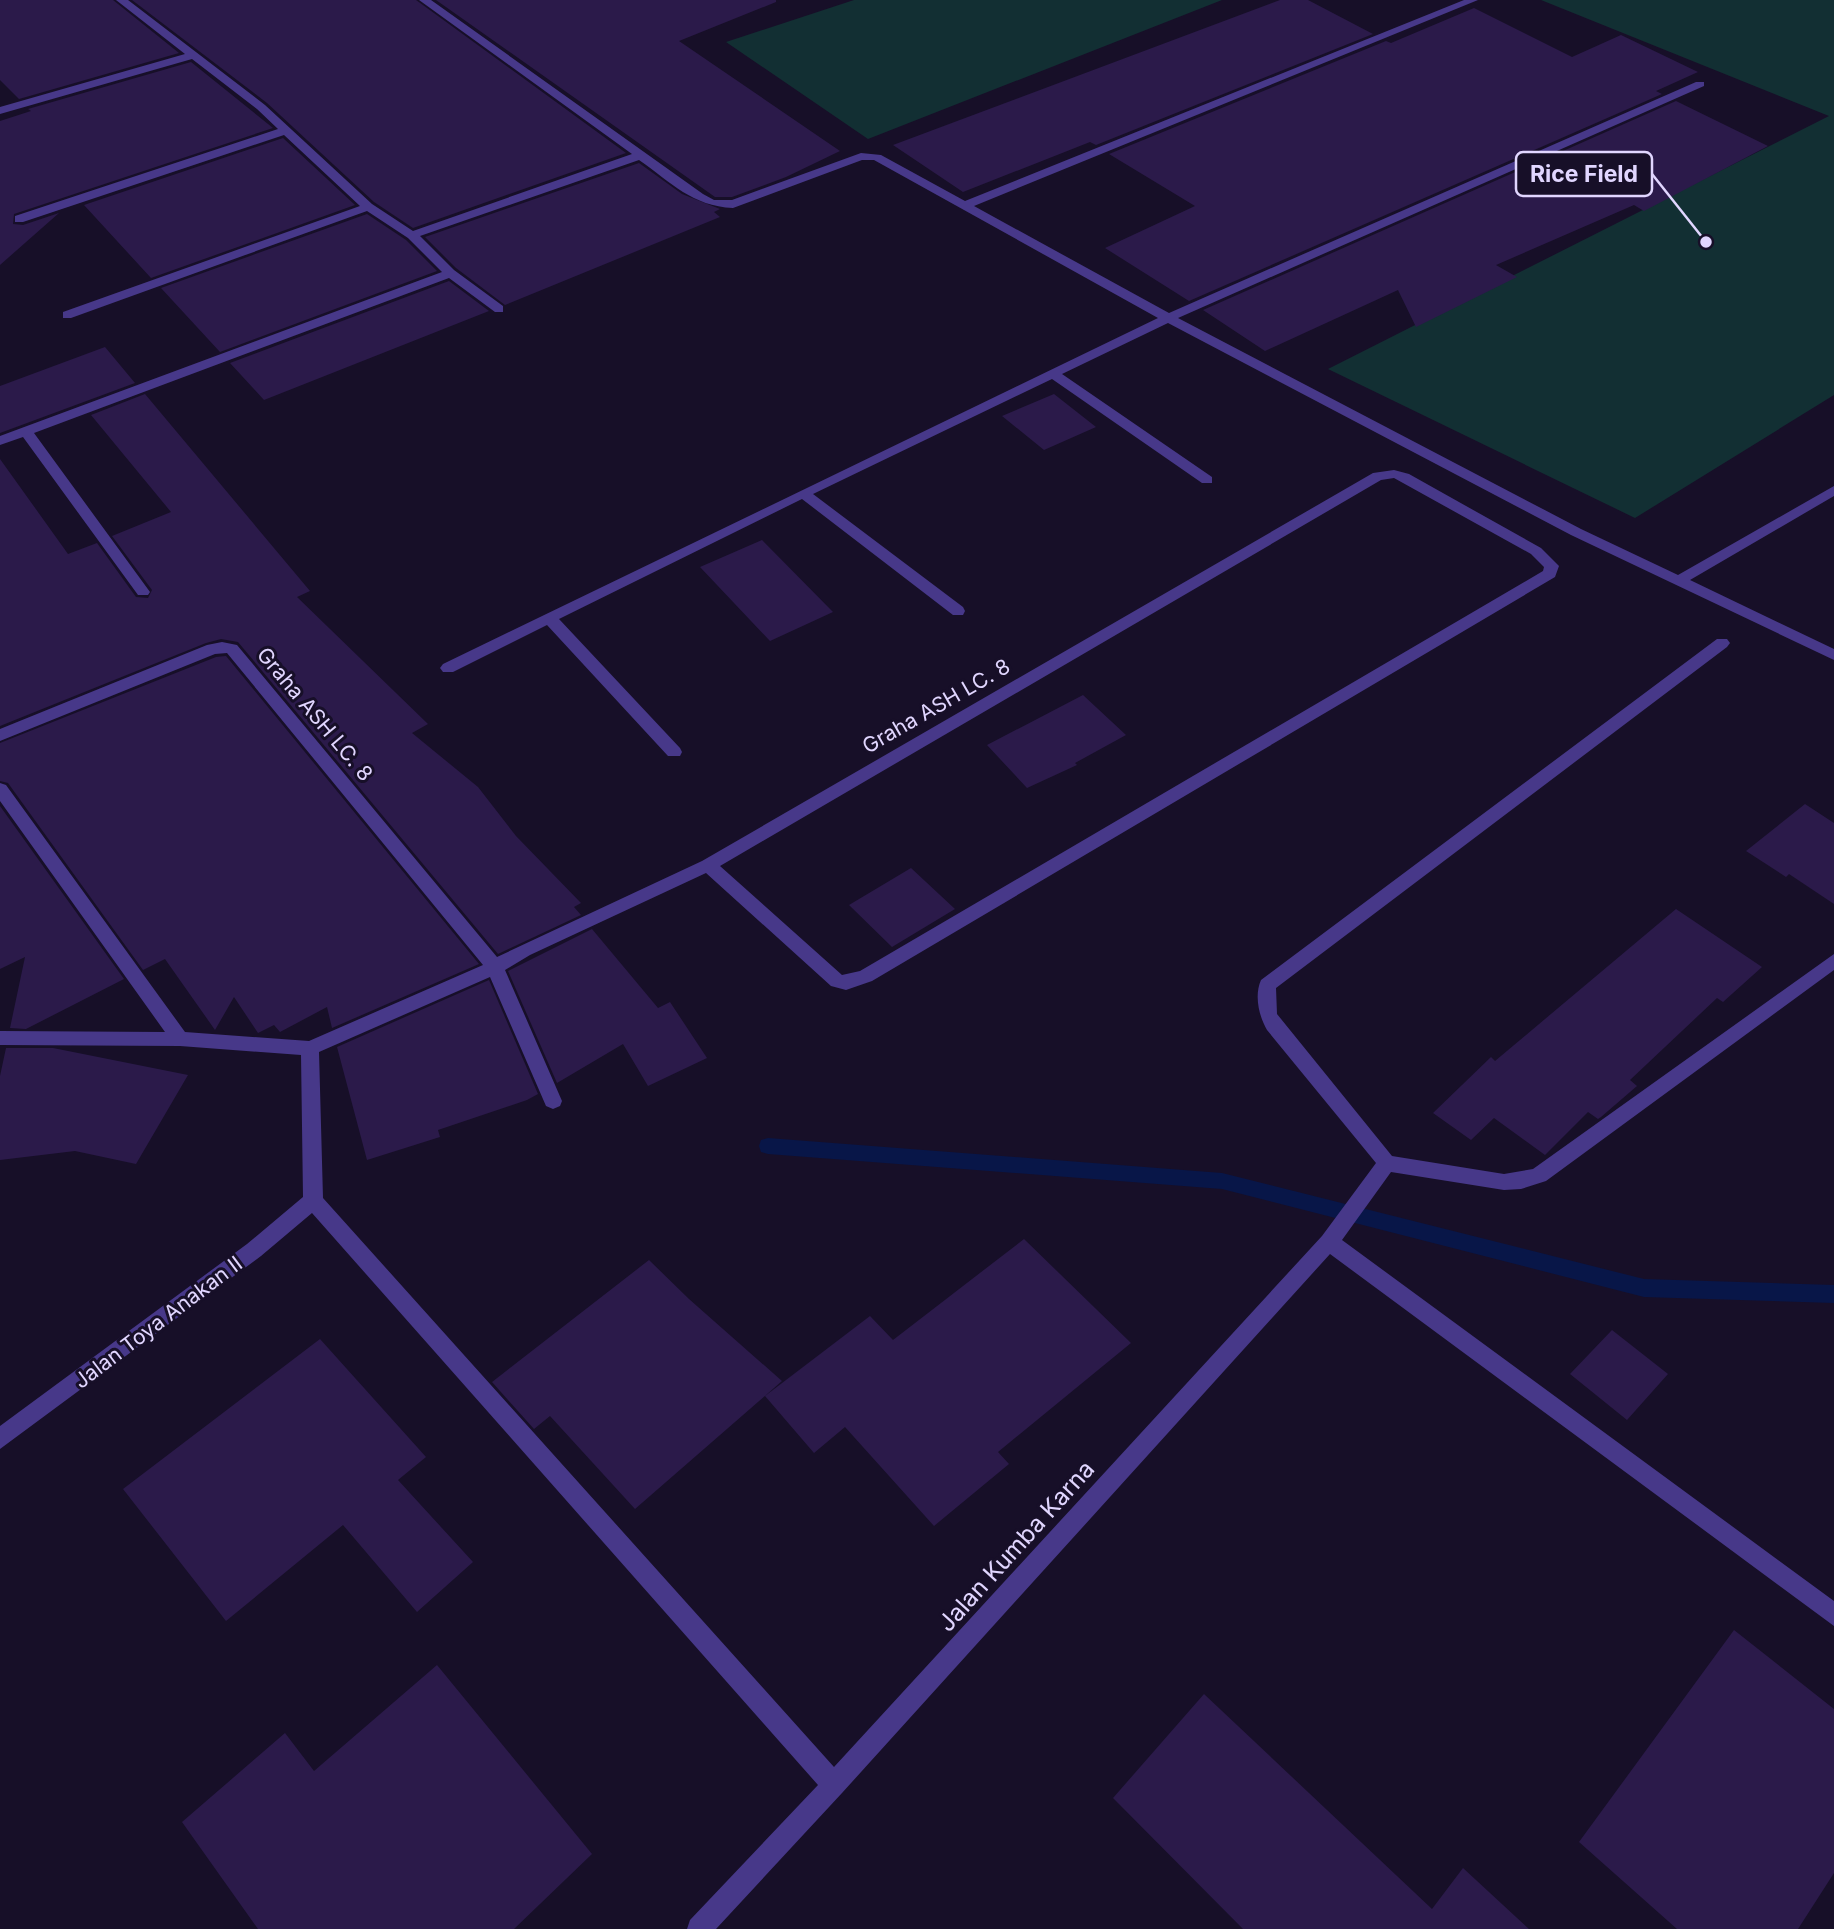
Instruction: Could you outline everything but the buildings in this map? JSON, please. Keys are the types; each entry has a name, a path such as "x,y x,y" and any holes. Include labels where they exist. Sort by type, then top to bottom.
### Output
{"street":[{"path":"121,0 261,107 368,207 412,235 450,273 499,309"},
{"path":"426,0 699,197 712,203 733,204 869,155 1168,318 1576,532 1834,655"},
{"path":"965,205 1473,0"},
{"path":"0,111 191,56"},
{"path":"447,668 1168,318 1700,85"},
{"path":"19,219 286,130"},
{"path":"412,235 641,155"},
{"path":"67,315 368,207"},
{"path":"0,441 450,273"},
{"path":"1052,373 1207,480"},
{"path":"26,432 143,592"},
{"name":"Graha ASH LC. 8","path":"0,1038 180,1040 310,1048 495,967 524,950 708,865 1378,475 1394,474 1404,477 1536,551 1552,566 1550,574 866,976 846,983 828,975 708,865"},
{"path":"1678,581 1834,490"},
{"path":"803,493 958,611"},
{"path":"549,618 674,752"},
{"path":"1723,643 1267,985 1268,1014 1273,1025 1387,1163 1504,1182 1521,1181 1539,1175 1834,961"},
{"name":"Graha ASH LC. 8","path":"0,735 212,649 232,649 495,967"},
{"path":"0,789 180,1040"},
{"path":"495,967 553,1101"},
{"path":"310,1048 313,1200 834,1785"},
{"name":"Jalan Kumba Karna","path":"699,1929 834,1785 1331,1239 1387,1163"},
{"name":"Jalan Toya Anakan II","path":"0,1439 254,1251 313,1200"},
{"path":"1331,1239 1834,1615"}],"green space":[{"path":"854,0 1222,0 868,139 726,42"},
{"path":"1541,0 1834,0 1834,395 1635,518 1328,369 1829,116"}],"waterway":[{"path":"768,1146 1222,1181 1644,1288 1834,1294"}],"place":[{"name":"Rice Field","path":"1706,242"}]}
